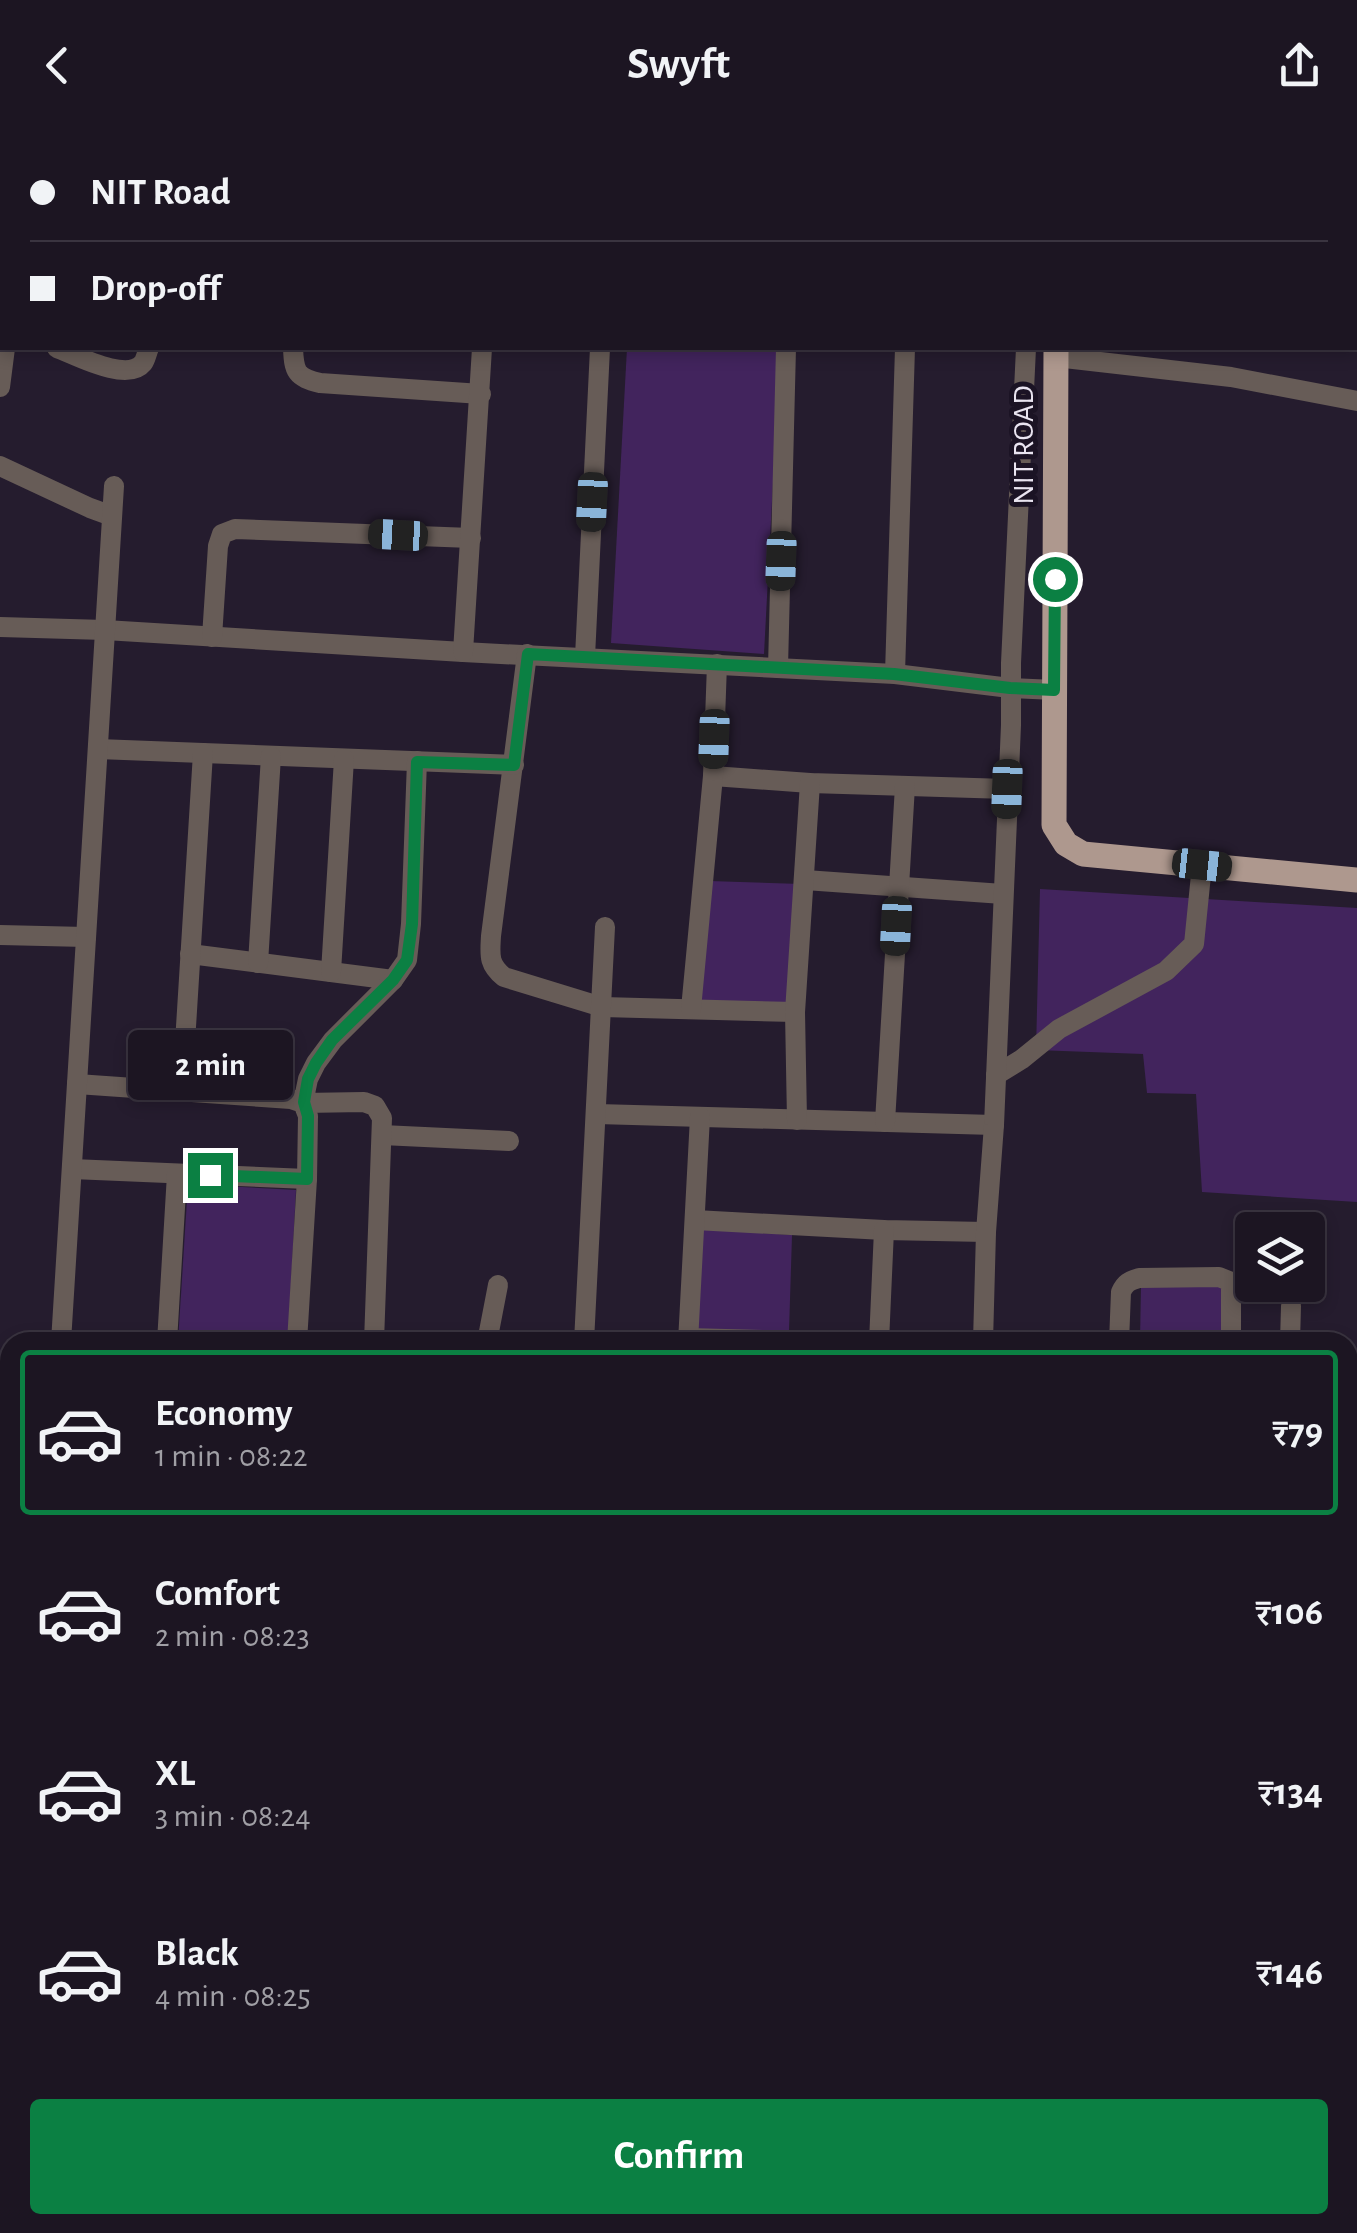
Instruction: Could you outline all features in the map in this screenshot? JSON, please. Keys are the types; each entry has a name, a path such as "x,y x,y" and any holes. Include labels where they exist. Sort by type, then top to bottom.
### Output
{"main road":[{"name":"NIT ROAD","path":"1056,352 1054,825 1066,844 1083,854 1357,880"}],"street":[{"path":"0,388 5,350"},
{"path":"62,350 112,370 135,369 148,350"},
{"path":"293,350 296,370 302,378 320,383 481,394"},
{"path":"463,652 482,350"},
{"path":"584,657 600,350"},
{"path":"778,668 786,350"},
{"path":"894,674 905,350"},
{"path":"983,1332 1026,350"},
{"path":"1056,352 1232,377 1357,400"},
{"path":"0,466 112,516"},
{"path":"62,1332 114,486"},
{"path":"212,637 218,546 222,534 235,529 471,538"},
{"path":"0,626 894,674 1054,690"},
{"path":"528,654 491,936 494,969 504,977 602,1007 796,1012"},
{"path":"691,1010 713,776 716,664"},
{"path":"98,749 514,765"},
{"path":"182,1091 203,753"},
{"path":"258,963 271,756"},
{"path":"332,972 344,759"},
{"path":"297,1332 307,1179 308,1116 304,1102 308,1079 332,1040 393,980 407,960 417,762"},
{"path":"713,776 810,784 1007,789"},
{"path":"797,1120 796,1012 810,784"},
{"path":"885,1122 905,786"},
{"path":"996,1074 1059,1029 1166,971 1194,944 1202,865"},
{"path":"805,880 1003,894"},
{"path":"585,1332 605,927"},
{"path":"0,935 86,937"},
{"path":"190,954 393,980"},
{"path":"77,1084 304,1102 364,1102 375,1106 382,1118 382,1135 374,1332"},
{"path":"596,1114 994,1125"},
{"path":"688,1332 700,1117"},
{"path":"382,1135 509,1141"},
{"path":"72,1169 307,1179"},
{"path":"169,1332 177,1174"},
{"path":"694,1220 986,1232"},
{"path":"879,1332 884,1230"},
{"path":"1119,1332 1124,1284 1139,1278 1219,1277 1229,1282 1230,1332"},
{"path":"488,1332 498,1285"},
{"path":"1290,1332 1291,1306"}],"shaded area":[{"path":"627,350 780,350 764,654 611,643"},
{"path":"709,881 801,884 790,1005 700,1002"},
{"path":"1040,889 1357,908 1357,1202 1202,1192 1196,1094 1147,1093 1143,1054 1036,1050"},
{"path":"188,1184 296,1190 289,1332 179,1332"},
{"path":"703,1229 792,1235 789,1332 697,1330"},
{"path":"1141,1285 1225,1286 1225,1332 1140,1332"}],"route":[{"path":"210,1175 307,1179 308,1116 304,1102 308,1079 332,1040 393,980 407,960 412,924 417,762 514,765 528,654 894,674 1054,690 1055,579"}]}
